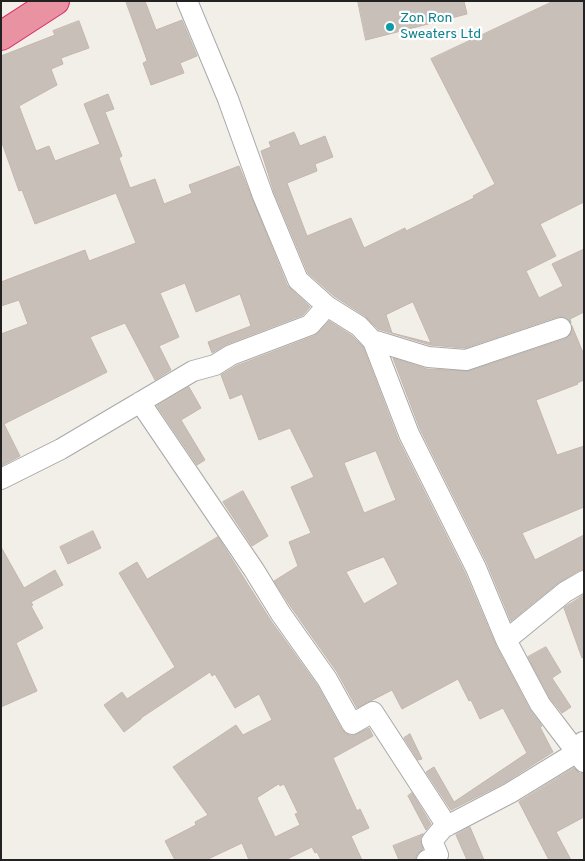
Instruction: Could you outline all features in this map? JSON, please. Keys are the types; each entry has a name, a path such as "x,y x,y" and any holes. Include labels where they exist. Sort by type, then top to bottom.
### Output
{"highway":[{"path":"1,36 55,1"}],"street":[{"path":"186,1 228,99 263,196 298,280 327,306 359,326 373,341 409,434 476,568 506,640 540,704 582,751 510,793 447,826 432,841 438,856 427,860"},
{"path":"1,478 61,449 193,371 310,326 327,306"},
{"path":"373,341 428,356 466,360 561,328"},
{"path":"140,402 249,563 281,614 327,679 352,724 373,712 447,826"},
{"path":"506,640 566,592 584,581"}],"building":[{"path":"126,1 145,1 156,30 182,20 197,56 180,63 184,73 151,85 143,63 147,61"},
{"name":"Zon Ron Sweaters Ltd","path":"358,1 464,1 467,14 366,40"},
{"path":"554,1 584,1 584,202 540,224 556,256 526,271 539,298 563,286 552,264 584,249 584,312 570,319 571,323 564,317 557,317 465,348 430,345 378,329 365,316 334,296 308,273 274,192 261,151 271,147 269,142 294,132 300,146 325,136 333,157 315,164 317,171 287,183 307,236 351,218 364,248 405,228 406,231 474,198 473,196 495,184 431,59","holes":["413,302 431,343 392,333 386,315"]},
{"path":"79,21 89,48 61,58 63,64 51,69 57,85 19,106 36,151 49,146 55,161 100,144 84,104 108,94 114,109 105,112 122,156 119,158 130,188 155,179 164,204 192,193 189,185 239,166 287,285 310,307 303,315 227,344 212,353 208,342 251,326 240,294 196,312 185,283 160,293 179,337 159,346 171,370 155,380 125,323 90,337 107,372 4,424 20,456 1,466 1,334 28,324 19,300 1,306 1,282 85,250 89,261 136,243 116,193 35,224 22,190 19,191 1,140 1,56 55,35 53,31"},
{"path":"329,321 351,335 363,347 398,439 465,573 496,646 530,710 542,726 540,727 553,752 504,783 451,810 426,772 434,767 454,802 527,753 503,708 480,719 458,679 402,709 392,690 357,708 337,672 274,581 298,566 289,542 311,533 291,487 314,477 290,428 259,440 242,394 230,399 221,375 236,366 314,336","holes":["376,451 396,500 364,513 344,463","384,557 398,584 364,604 346,572"]},
{"path":"572,326 584,355 584,380 536,400 557,455 584,446 584,507 522,533 535,560 584,535 584,569 558,583 511,621 487,563 420,429 393,358 427,369 469,371 565,339 570,335"},
{"path":"189,387 201,408 181,420 205,460 197,465 157,406"},
{"path":"243,491 268,536 252,546 223,502"},
{"path":"93,531 101,548 68,564 60,547"},
{"path":"218,537 271,621 317,685 342,730 352,736 369,728 373,736 333,758 357,811 360,809 369,828 351,836 362,860 321,860 312,847 285,860 249,860 242,843 206,860 175,860 165,841 196,825 195,822 208,815 173,767 236,725 243,735 272,720 259,694 235,708 215,674 212,676 210,672 141,718 124,732 104,705 122,692 127,699 175,667 119,573 137,562 147,579","holes":["279,784 280,786 284,784 298,813 295,814 300,825 275,837 257,798"]},
{"path":"1,547 24,588 55,570 63,585 31,602 33,605 31,606 43,628 16,643 37,691 1,707"},
{"path":"584,595 584,657 582,658 564,608"},
{"path":"546,647 561,672 552,678 571,707 562,713 550,698 528,657"},
{"path":"410,734 422,759 418,760 404,738"},
{"path":"574,768 579,773 584,774 584,817 556,832 571,860 549,860 519,802"},
{"path":"412,793 431,824 426,830 408,796"},
{"path":"470,827 484,860 467,860 456,835"},
{"path":"423,834 420,840 423,849 417,854 415,860 399,860 393,846"}],"place":[{"name":"Zon Ron Sweaters Ltd","path":"390,27"}]}
